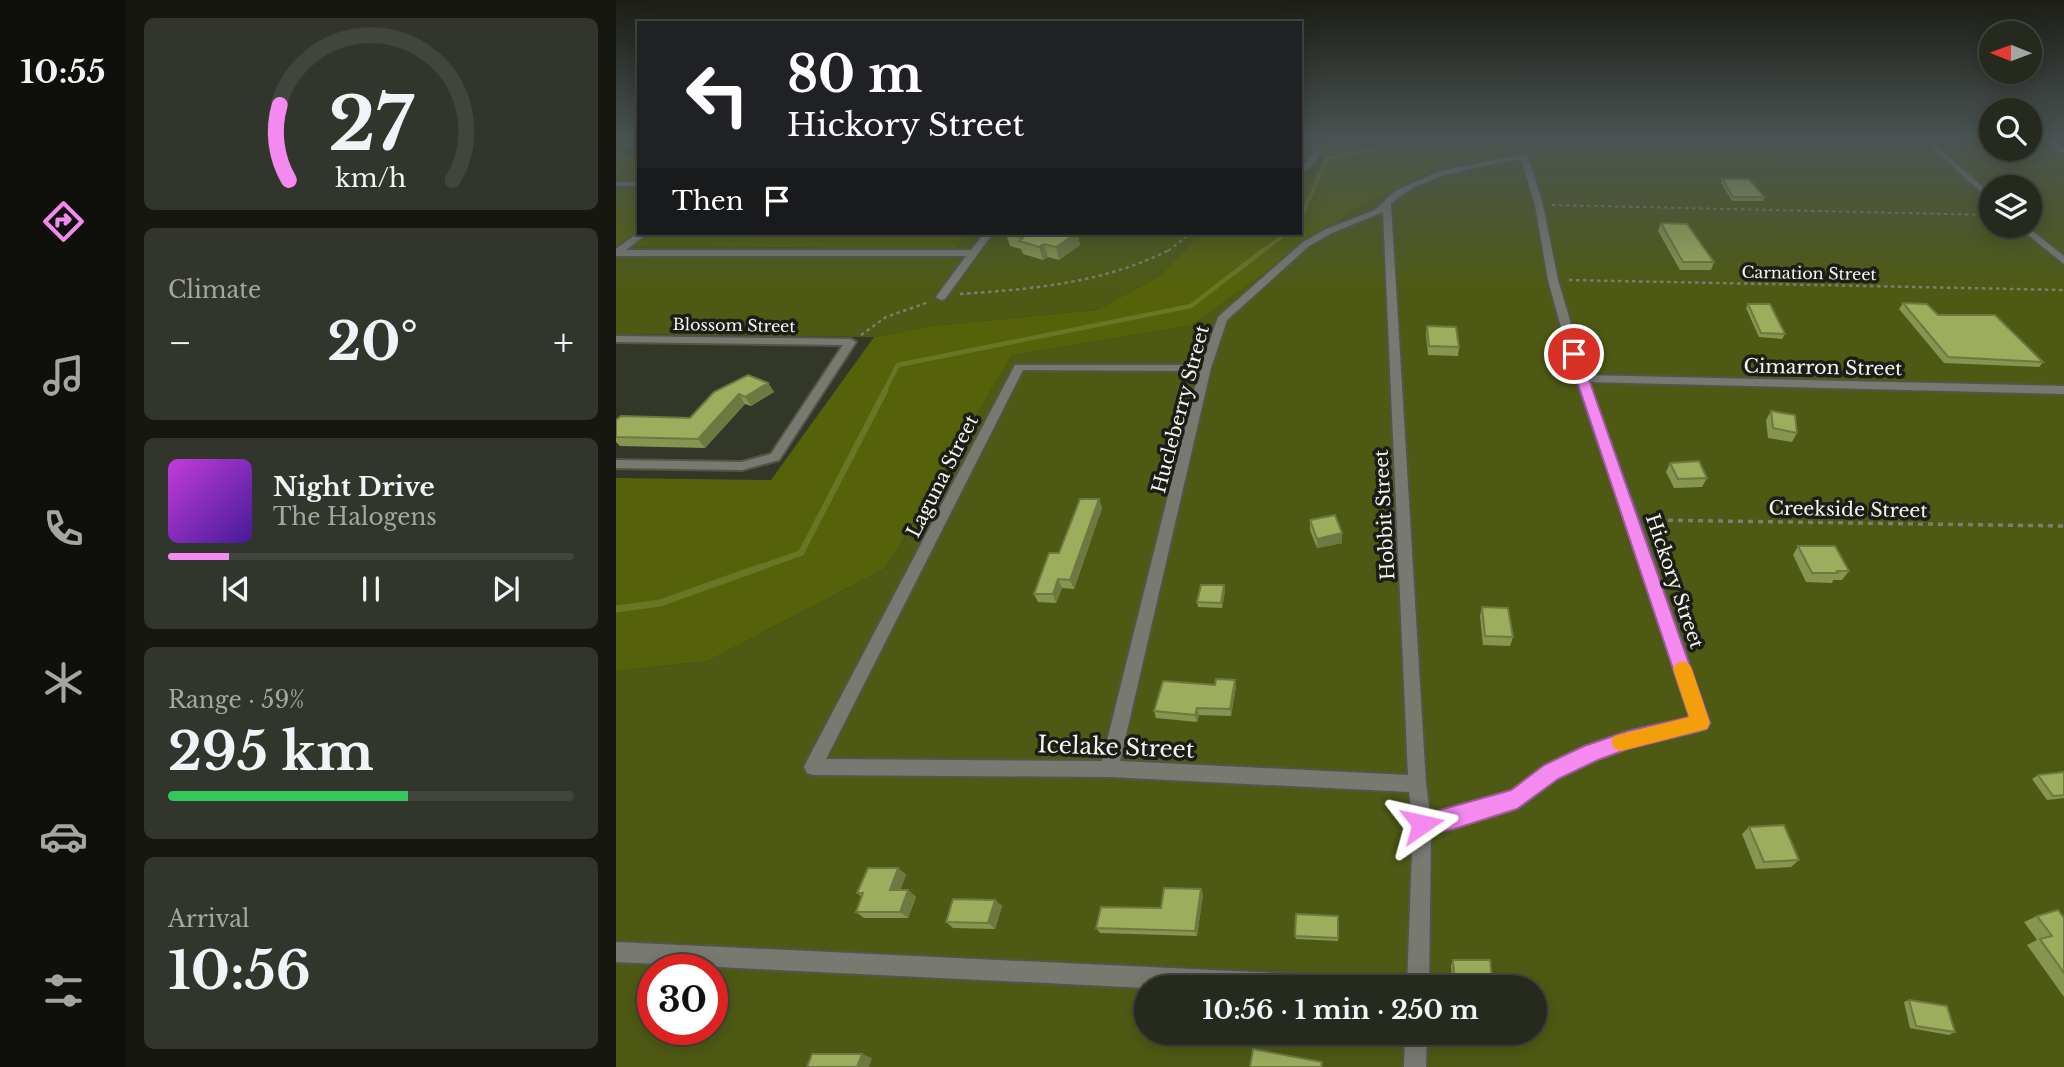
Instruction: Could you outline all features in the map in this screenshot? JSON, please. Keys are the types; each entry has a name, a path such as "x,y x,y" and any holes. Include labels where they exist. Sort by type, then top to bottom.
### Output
{"street":[{"name":"Hucleberry Street","path":"1109,769 1205,368 1222,319 1230,309 1306,244 1329,231 1378,212 1398,193 1410,188"},
{"name":"Hickory Street","path":"1422,824 1454,818 1517,799 1551,772 1591,753 1628,740 1700,723 1632,519 1581,378 1553,280 1534,188"},
{"name":"Hobbit Street","path":"1387,203 1417,784 1422,824 1418,975"},
{"path":"616,253 640,235"},
{"path":"941,297 987,235"},
{"path":"2036,238 2064,261"},
{"path":"616,253 974,253"},
{"name":"Blossom Street","path":"616,339 851,342"},
{"path":"616,464 742,466 775,457 851,342"},
{"name":"Laguna Street","path":"813,767 1019,368 1205,368"},
{"name":"Cimarron Street","path":"1581,378 2064,390"},
{"name":"Icelake Street","path":"813,767 1109,769 1417,784"},
{"path":"616,952 1134,977"},
{"path":"1415,1067 1416,1045"}],"path":[{"path":"1539,205 1979,215"},
{"path":"851,342 886,317 941,297 1039,289 1139,265 1179,246 1189,235"},
{"name":"Carnation Street","path":"1553,280 2064,290"},
{"name":"Creekside Street","path":"1632,519 2064,526"}],"green space":[{"path":"616,188 637,188 637,235 966,235 955,249 616,246"},
{"path":"1302,188 1397,188 1353,211 1192,325 1012,355 886,568 708,661 616,671 616,478 771,480 874,337 932,326 1097,310 1159,276 1200,235 1302,235"},
{"path":"1397,188 1979,188 1979,238 2042,238 2042,188 2064,188 2064,1067 616,1067 616,671 708,661 886,568 1012,355 1192,325 1353,211"},
{"path":"966,235 1200,235 1159,276 1097,310 932,326 874,337 616,334 616,246 955,249"}],"building":[{"path":"1727,188 1756,188 1764,197 1733,197"},
{"path":"1661,223 1687,224 1714,262 1683,262"},
{"path":"1010,235 1074,235 1056,247 1044,244 1039,247 1019,241 1023,238"},
{"path":"1903,303 1927,304 1938,315 1995,315 2043,362 1948,357"},
{"path":"1748,304 1770,304 1785,334 1761,333"},
{"path":"1427,326 1456,327 1459,347 1429,346"},
{"path":"748,375 768,383 745,397 739,394 698,439 616,437 616,420 621,416 690,418 714,392"},
{"path":"1771,411 1795,415 1797,433 1773,428"},
{"path":"1699,461 1707,478 1678,479 1670,463"},
{"path":"1080,499 1099,499 1070,580 1058,579 1053,594 1034,594 1049,553 1059,553"},
{"path":"1335,515 1342,533 1317,539 1310,520"},
{"path":"1798,546 1835,546 1849,571 1812,573"},
{"path":"1201,585 1224,585 1221,603 1197,602"},
{"path":"1482,607 1508,608 1513,637 1485,636"},
{"path":"1216,679 1235,680 1230,709 1197,708 1195,715 1154,711 1163,681 1215,685"},
{"path":"2064,772 2064,795 2053,796 2038,775"},
{"path":"1784,825 1799,860 1764,862 1749,827"},
{"path":"868,868 898,868 890,890 908,890 900,912 856,912 863,893 857,893"},
{"path":"1164,888 1201,889 1195,931 1096,928 1101,907 1161,908"},
{"path":"953,899 995,900 988,923 946,922"},
{"path":"2058,910 2064,918 2064,973 2040,939 2052,936 2037,916"},
{"path":"1296,914 1338,916 1338,938 1295,936"},
{"path":"1453,960 1490,960 1492,975 1454,975"},
{"path":"1909,1000 1947,1006 1955,1032 1916,1026"},
{"path":"1253,1049 1322,1062 1321,1067 1250,1067"},
{"path":"812,1054 862,1054 857,1067 807,1067"}],"waterway":[{"path":"1302,215 1314,188"},
{"path":"1263,251 1284,235"},
{"path":"884,392 898,365 1191,306 1265,249"},
{"path":"756,569 801,553 885,391"},
{"path":"616,609 660,603 761,567"}],"slow traffic":[{"path":"1621,742 1700,723 1682,669"}],"route":[{"path":"1422,824 1454,818 1517,799 1551,772 1591,753 1628,740 1700,723 1574,354"}]}
